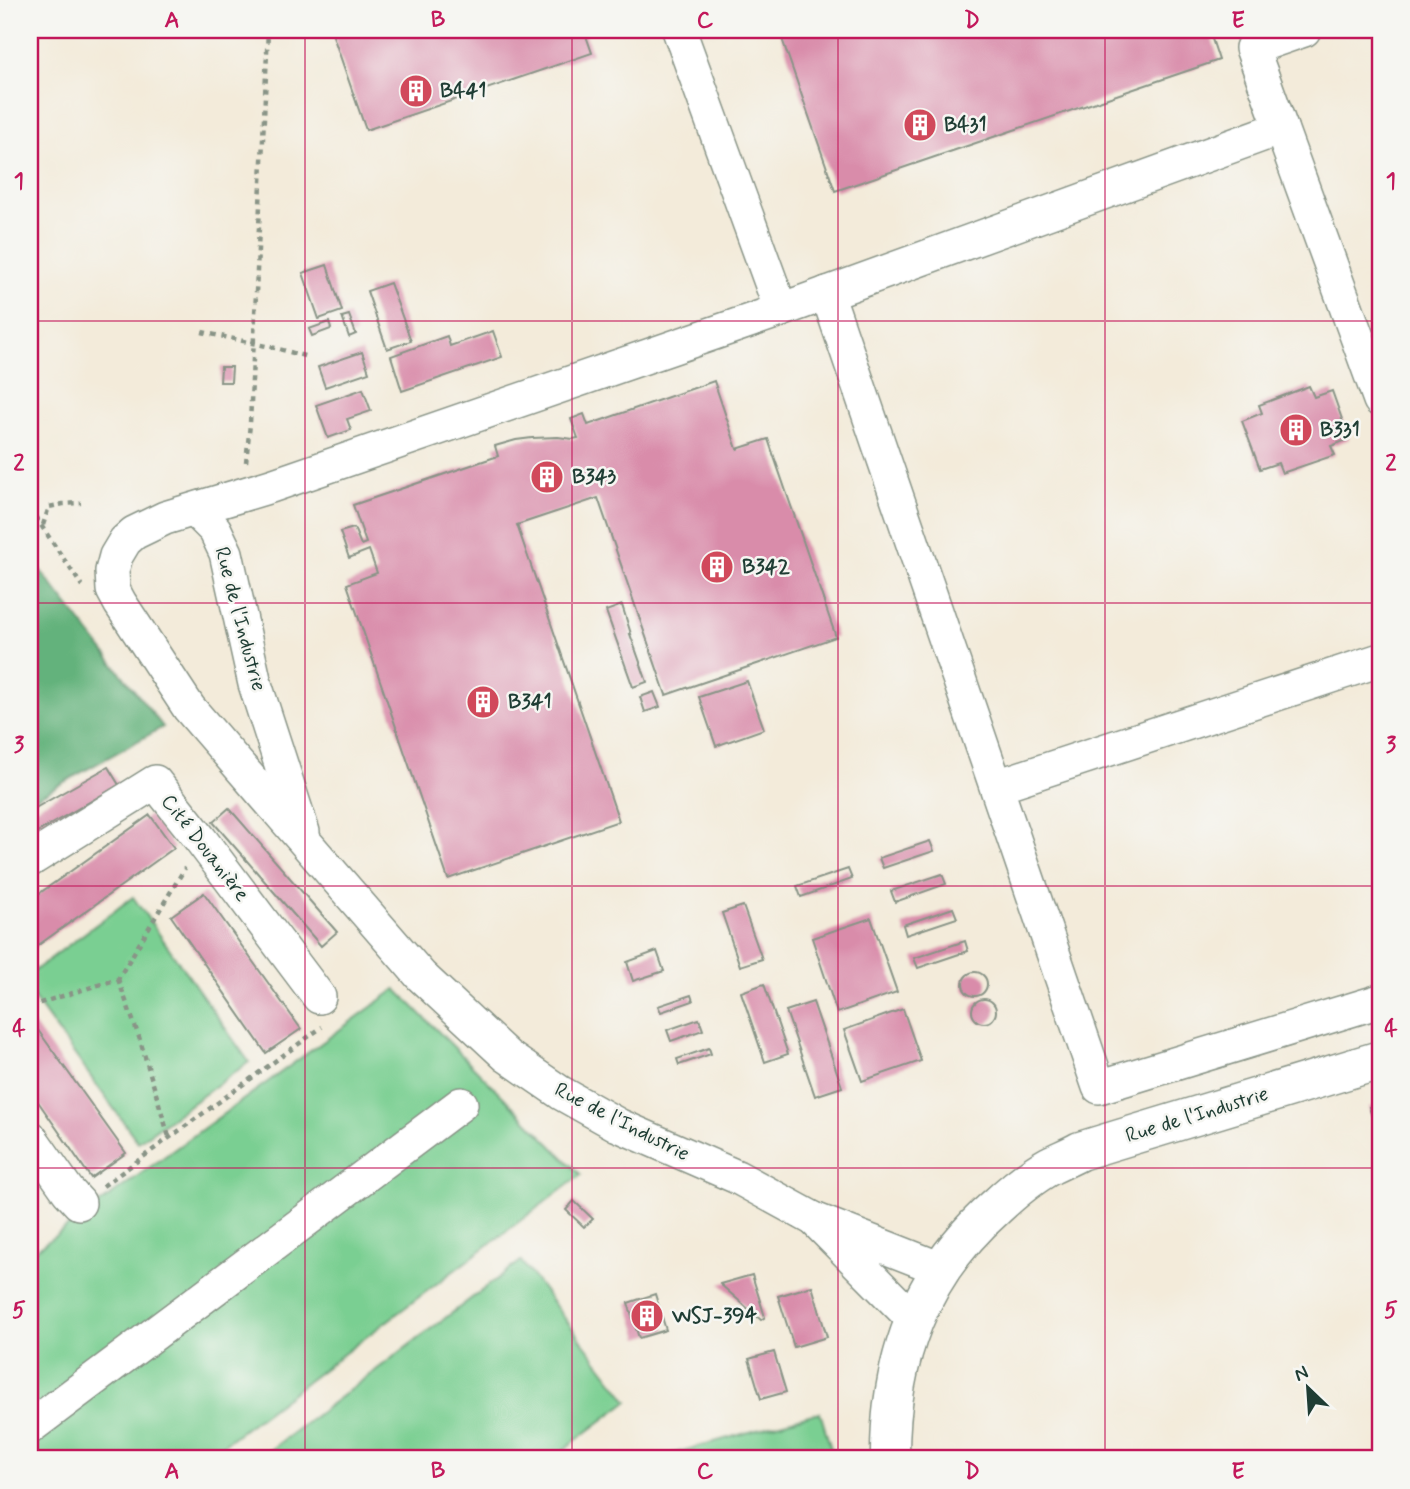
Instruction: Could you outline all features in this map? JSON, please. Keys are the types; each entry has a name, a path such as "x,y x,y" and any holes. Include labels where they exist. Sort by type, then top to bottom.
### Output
{"main road":[{"name":"Rue de l'Industrie","path":"941,1269 986,1216 1031,1178 1061,1160 1080,1151 1380,1060"},
{"path":"890,1459 890,1431 903,1354 925,1294 941,1269"}],"street":[{"path":"679,30 781,310"},
{"path":"1304,30 1249,39 1380,400"},
{"path":"195,510 781,310 1281,128"},
{"path":"827,293 1099,1087 1380,1001"},
{"name":"Rue de l'Industrie","path":"307,844 256,684 226,553 215,530 195,510 165,518 134,533 125,541 116,556 112,571 113,590 189,708 421,976 507,1056 561,1093 618,1125 737,1177 814,1219 941,1269"},
{"path":"997,786 1380,660"},
{"name":"Cité Douanière","path":"30,860 155,782 201,840 322,1010"},
{"path":"30,1427 461,1104"},
{"path":"30,1137 79,1203"},
{"name":"Rue de l'Industrie","path":"814,1219 914,1320"}],"path":[{"path":"243,494 250,424 268,30"},
{"path":"202,332 308,357"},
{"path":"43,526 49,507 81,503"},
{"path":"30,1006 118,979 201,840"},
{"path":"118,979 139,1037 169,1137"},
{"path":"79,1203 169,1137 322,1010"}],"green space":[{"path":"30,557 163,727 30,801"},
{"path":"133,897 249,1062 138,1142 30,993 30,974"},
{"path":"396,989 581,1175 204,1459 30,1459 30,1254"},
{"path":"521,1261 628,1401 551,1459 258,1459"},
{"path":"820,1412 834,1459 654,1459"}],"building":[{"name":"B441","path":"331,30 584,30 592,53 366,130"},
{"name":"B431","path":"779,30 1209,30 1219,60 835,191"},
{"path":"327,265 342,311 319,319 303,273"},
{"path":"390,283 411,341 387,349 367,291"},
{"path":"349,315 356,334 349,337 342,317"},
{"path":"329,322 331,329 312,336 309,329"},
{"path":"493,331 502,357 402,391 391,356 447,336 450,346"},
{"path":"362,352 369,372 325,387 318,367"},
{"path":"221,367 232,367 231,382 220,382"},
{"path":"714,381 737,449 768,439 836,637 666,695 598,498 517,525 619,821 448,879 347,584 377,573 369,550 349,558 340,532 354,528 361,545 366,543 353,505 498,456 495,446 532,438 578,438 571,419 584,414 588,425"},
{"name":"B331","path":"1309,386 1314,397 1332,391 1349,439 1331,446 1335,455 1282,473 1278,463 1260,469 1242,421 1262,413 1259,405"},
{"path":"363,389 371,411 347,419 351,430 328,438 316,405"},
{"path":"622,605 647,682 633,687 606,611"},
{"path":"747,681 764,729 716,746 699,697"},
{"path":"654,692 660,707 645,712 640,697"},
{"path":"108,767 119,785 30,836 30,811"},
{"path":"229,808 337,932 321,946 213,822"},
{"path":"150,815 174,848 30,951 30,900"},
{"path":"930,841 934,851 883,868 879,858"},
{"path":"848,869 852,879 801,897 797,886"},
{"path":"942,874 946,884 895,902 891,891"},
{"path":"204,893 301,1029 266,1053 171,916"},
{"path":"743,906 762,959 740,966 722,913"},
{"path":"953,908 957,918 906,935 903,925"},
{"path":"871,918 897,992 837,1013 812,938"},
{"path":"965,941 968,951 918,968 914,958"},
{"path":"657,951 664,971 633,981 627,962"},
{"path":"975,972 986,979 987,984 980,995 975,996 964,989 963,984 970,973"},
{"path":"764,984 788,1054 765,1062 741,992"},
{"path":"691,995 693,1001 661,1012 658,1006"},
{"path":"984,999 993,1002 996,1011 993,1020 984,1023 975,1020 972,1011 975,1002"},
{"path":"813,1002 842,1087 815,1096 786,1011"},
{"path":"903,1009 921,1061 862,1081 844,1030"},
{"path":"30,1019 126,1153 91,1178 30,1090"},
{"path":"699,1019 703,1030 671,1041 667,1030"},
{"path":"709,1048 711,1054 679,1065 677,1059"},
{"path":"1380,1104 1380,1133 1377,1133 1369,1107"},
{"path":"574,1201 593,1219 584,1227 566,1210"},
{"path":"752,1275 765,1317 761,1320 720,1284"},
{"path":"812,1286 827,1337 794,1347 778,1296"},
{"name":"WSJ-394","path":"655,1294 666,1330 639,1338 628,1303"},
{"path":"774,1352 786,1392 761,1399 749,1359"}],"place":[{"name":"B441","path":"416,91"},
{"name":"B431","path":"920,125"},
{"name":"B331","path":"1296,430"},
{"name":"B343","path":"547,477"},
{"name":"B342","path":"717,567"},
{"name":"B341","path":"483,702"},
{"name":"WSJ-394","path":"647,1316"}]}
